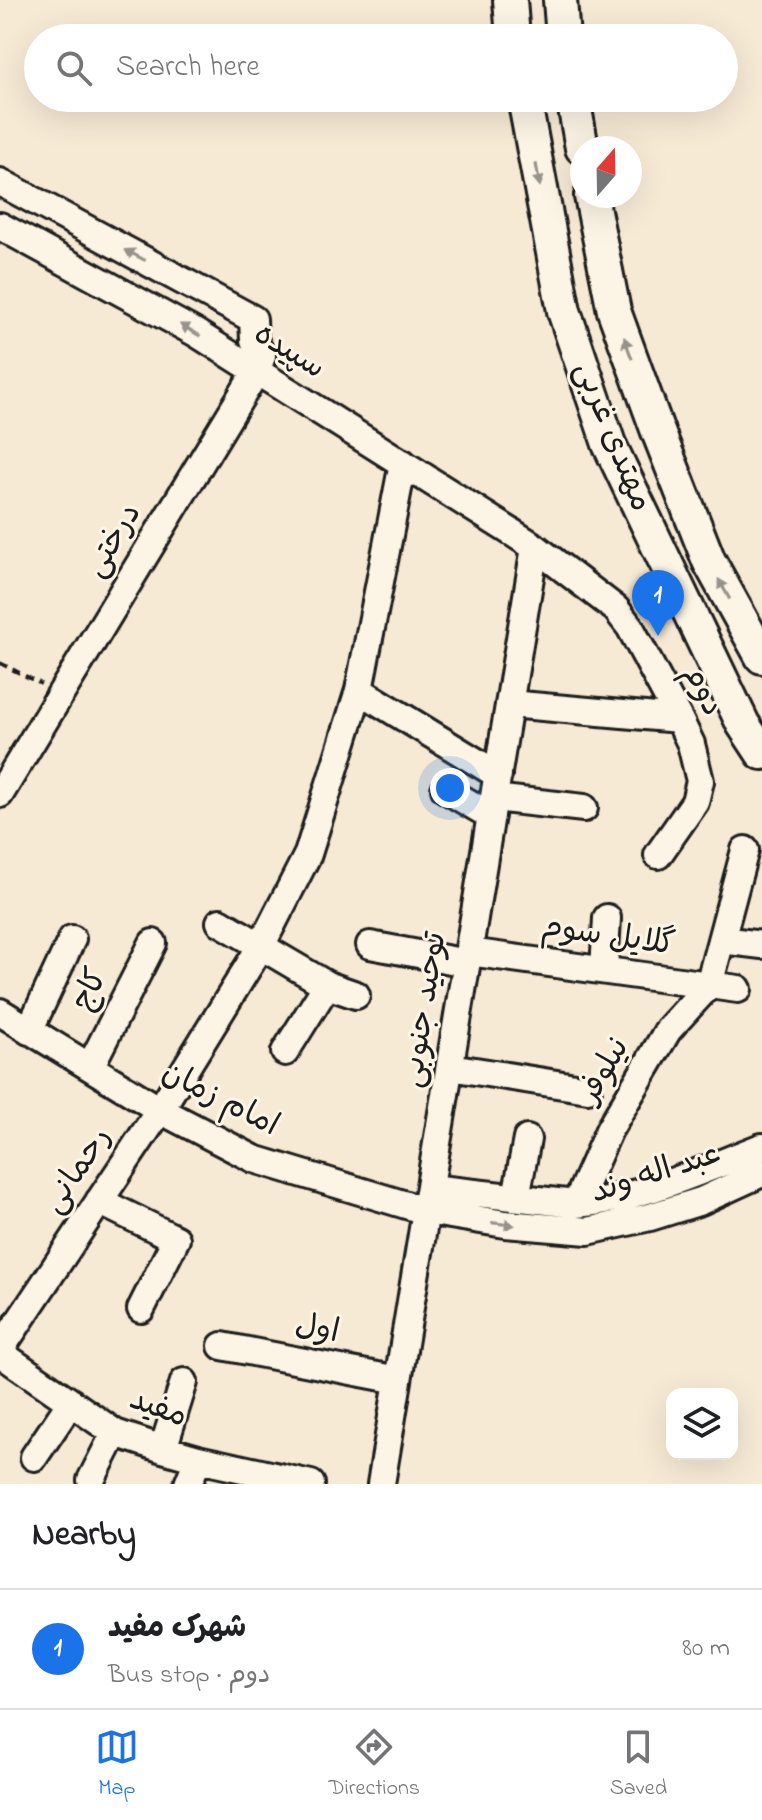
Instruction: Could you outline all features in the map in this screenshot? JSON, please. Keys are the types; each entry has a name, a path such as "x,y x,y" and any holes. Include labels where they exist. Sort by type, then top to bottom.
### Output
{"main road":[{"path":"510,0 512,24"},
{"path":"560,0 562,24"},
{"name":"مهتدی غربی","path":"527,112 564,311 609,444 743,724 762,753"},
{"path":"576,112 580,136"},
{"name":"مهتدی غربی","path":"593,208 614,311 657,429 709,561 762,657"}],"street":[{"path":"0,182 253,319 254,340 262,356 256,372"},
{"name":"سپیده","path":"0,226 196,333 535,547"},
{"name":"درختی","path":"0,794 256,372"},
{"name":"رحمانی","path":"0,1351 160,1110 261,946 308,854 359,690 403,463"},
{"name":"توحید جنوبی","path":"381,1484 535,547"},
{"name":"دوم","path":"535,547 616,609 630,627 691,744 700,781 695,802 658,855"},
{"path":"359,690 494,796"},
{"path":"509,704 679,719"},
{"path":"445,789 584,808"},
{"path":"709,985 745,850"},
{"path":"604,970 607,918"},
{"path":"220,922 327,985 356,995"},
{"path":"29,1031 72,939"},
{"path":"721,940 762,945"},
{"name":"کاج","path":"90,1067 153,943"},
{"path":"370,945 468,957"},
{"name":"گلایل سوم","path":"468,957 604,970 738,989"},
{"path":"285,1052 327,985"},
{"name":"نیلوفر","path":"576,1204 609,1130 668,1030 709,985"},
{"name":"امام زمان","path":"0,1012 160,1110 254,1159 428,1200"},
{"path":"450,1067 588,1089"},
{"path":"516,1197 527,1139"},
{"name":"عبد اله وند","path":"428,1200 516,1197 576,1204 600,1202 644,1191 762,1147"},
{"name":"عبد اله وند","path":"428,1200 505,1224 588,1231 701,1201 762,1173"},
{"path":"99,1201 176,1239 141,1309"},
{"name":"اول","path":"222,1346 398,1380"},
{"name":"مفید","path":"0,1351 115,1433 198,1459 311,1484"},
{"path":"163,1449 184,1382"},
{"path":"34,1457 71,1402"},
{"path":"91,1480 115,1433"},
{"path":"188,1484 198,1459"}],"path":[{"path":"0,663 61,694"}],"place":[{"name":"شهرک مفید","path":"658,636"}]}
